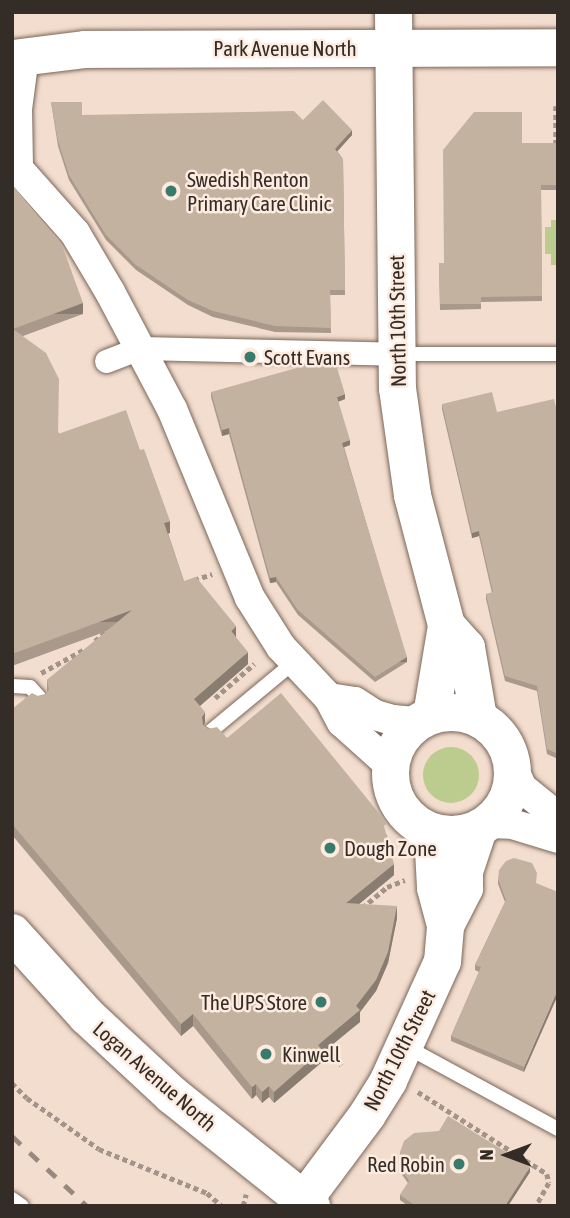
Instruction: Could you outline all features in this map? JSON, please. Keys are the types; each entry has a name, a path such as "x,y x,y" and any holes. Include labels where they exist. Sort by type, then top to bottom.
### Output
{"main road":[{"name":"Logan Avenue North","path":"12,933 87,1016 172,1096 307,1203"}],"street":[{"name":"Park Avenue North","path":"18,57 85,49 393,30 558,47"},
{"name":"North 10th Street","path":"393,30 397,388 412,495 446,625 466,647 478,717"},
{"path":"18,57 15,164 75,233 140,348 172,409 250,598 294,662 329,698 342,722 390,765"},
{"path":"106,361 140,348 396,354"},
{"name":"North 10th Street","path":"424,718 446,625"},
{"path":"329,698 355,702 375,715 393,720 463,712 478,717 501,737 522,788 558,817"},
{"path":"424,718 399,741 390,765 396,801 407,816 422,827 440,833 459,834 482,826 512,824 558,838"},
{"path":"482,826 506,801 512,785 513,768"},
{"name":"North 10th Street","path":"445,925 464,888 464,871 482,826"},
{"name":"North 10th Street","path":"307,1203 368,1114 405,1045 442,961 445,925 435,887 433,852 422,827"}],"lane":[{"path":"396,354 558,354"},
{"path":"211,730 294,662"},
{"path":"12,685 35,692"},
{"path":"405,1045 558,1129"},
{"path":"12,1199 22,1206"}],"path":[{"path":"556,106 556,157"},
{"path":"183,583 237,566"},
{"path":"35,692 43,669 83,651 112,627"},
{"path":"206,705 254,664"},
{"path":"359,910 387,887 408,879"},
{"path":"317,1036 341,1065"},
{"path":"12,1083 27,1098 99,1149 207,1193 222,1206"},
{"path":"418,1092 547,1174 549,1183 536,1206"}],"green space":[{"path":"551,220 558,220 558,265 551,265 551,254 545,254 545,227 551,227"},
{"path":"451,747 462,749 471,755 477,764 477,786 471,795 462,801 451,803 440,801 431,795 425,786 423,775 425,764 431,755 440,749"}],"building":[{"path":"323,100 352,130 335,149 343,159 345,290 330,290 331,328 275,326 213,311 188,300 136,265 106,235 69,175 58,141 51,102 82,102 82,115 294,111 303,120"},
{"path":"474,112 522,112 522,143 556,143 558,140 558,185 541,185 542,296 481,297 481,304 440,304 439,263 444,263 443,150"},
{"path":"14,187 62,245 83,303 13,329 46,353 59,379 58,434 126,410 140,450 144,449 170,521 164,523 184,581 196,577 236,626 231,631 248,652 194,699 205,712 202,717 203,725 208,729 217,727 227,738 281,693 387,823 384,826 394,864 346,903 397,906 388,952 376,980 356,1006 360,1010 318,1045 322,1050 274,1092 269,1086 262,1092 256,1084 252,1087 193,1014 181,1024 12,824 12,709 32,693 38,696 46,694 49,689 47,680 132,610 12,654 12,188"},
{"path":"322,361 335,361 345,394 337,397 350,440 342,443 407,657 375,677 298,610 276,577 270,578 229,428 222,430 211,392"},
{"path":"492,392 497,412 554,399 558,415 558,754 547,749 537,686 505,676 486,594 493,592 479,531 472,533 442,404"},
{"path":"514,858 532,863 537,873 536,883 558,892 558,989 524,1067 451,1036 481,967 475,965 506,900 498,879 499,870 506,861"},
{"name":"Red Robin","path":"448,1116 530,1167 505,1206 416,1206 400,1195 409,1181 400,1166 400,1152 404,1141 414,1133 439,1131"}],"railway":[{"path":"12,1136 87,1206"}],"place":[{"name":"Swedish Renton Primary Care Clinic","path":"171,191"},
{"name":"Scott Evans","path":"250,357"},
{"name":"Dough Zone","path":"330,848"},
{"name":"The UPS Store","path":"321,1002"},
{"name":"Kinwell","path":"266,1054"},
{"name":"Red Robin","path":"459,1164"}]}
